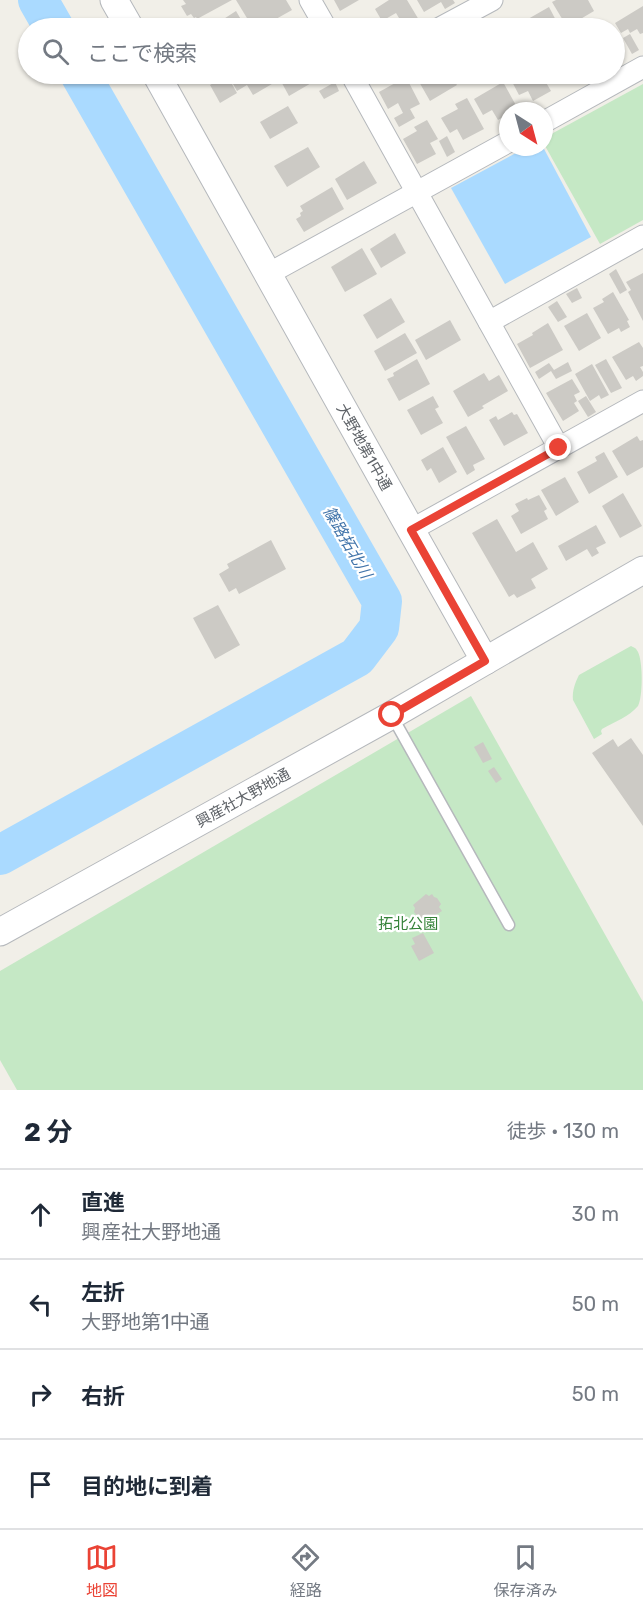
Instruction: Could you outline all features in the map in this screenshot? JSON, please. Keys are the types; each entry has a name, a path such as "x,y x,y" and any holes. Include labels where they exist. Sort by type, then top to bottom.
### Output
{"street":[{"path":"114,0 124,18"},
{"path":"310,0 320,18"},
{"path":"459,18 492,0"},
{"path":"625,77 643,67"},
{"name":"大野地第1中通","path":"162,84 485,661"},
{"path":"359,84 559,448"},
{"path":"553,117 612,84"},
{"path":"268,274 499,147"},
{"path":"489,322 643,236"},
{"path":"411,530 643,401"},
{"path":"485,661 643,570"},
{"name":"興産社大野地通","path":"0,932 485,661"}],"lane":[{"path":"392,715 509,925"}],"green space":[{"path":"643,84 643,220 600,244 551,156 553,156 553,133"},
{"path":"631,646 637,651 641,663 640,702 626,716 602,729 602,734 594,739 573,700 576,681 579,675"},
{"name":"拓北公園","path":"471,696 643,1002 643,1090 17,1090 0,1060 0,971"}],"water":[{"path":"510,156 548,156 591,237 505,284 451,188"}],"building":[{"path":"183,0 232,0 199,18 194,18 191,14 187,16 181,6 186,4"},
{"path":"236,0 286,0 292,10 278,18 247,18"},
{"path":"334,0 359,0 340,11"},
{"path":"389,0 407,0 418,18 399,18 396,13 387,18 380,18 375,9"},
{"path":"417,0 453,0 455,3 445,9 441,2 424,12"},
{"path":"588,0 594,11 582,18 562,18 552,2"},
{"path":"643,6 643,33 640,34 637,29 630,33 628,29 625,31 623,18"},
{"path":"549,7 555,18 530,18"},
{"path":"236,11 240,18 225,18"},
{"path":"630,34 639,50 632,54 625,37"},
{"path":"232,84 237,93 220,103 210,85"},
{"path":"233,84 272,84 253,95 247,85 237,91"},
{"path":"282,84 310,84 289,96"},
{"path":"336,84 339,91 324,99 319,91"},
{"path":"393,84 410,84 420,104 410,109 415,118 399,127 394,118 403,113 398,103 388,109 379,92"},
{"path":"420,84 457,85 430,101"},
{"path":"500,84 504,84 514,102 499,102 498,120 492,110 483,115 474,99"},
{"path":"513,84 547,84 551,91 533,101 528,91 519,95"},
{"path":"467,98 484,129 463,140 457,129 450,133 441,118 458,109 455,104"},
{"path":"288,106 298,123 270,139 260,122"},
{"path":"427,120 438,139 430,143 436,154 417,164 403,139 417,131 414,127"},
{"path":"447,136 455,152 447,157 439,141"},
{"path":"308,147 320,167 287,187 274,166"},
{"path":"364,161 377,183 347,200 335,179"},
{"path":"332,187 344,209 304,232 296,219 303,211 300,206"},
{"path":"395,233 406,253 381,268 370,249"},
{"path":"362,248 377,274 345,292 331,267"},
{"path":"616,269 627,290 620,294 609,274"},
{"path":"643,273 643,321 628,292 631,290 626,282"},
{"path":"577,288 582,298 572,303 566,294"},
{"path":"613,292 629,320 627,321 630,327 621,332 619,328 608,334 593,308 604,302 602,299"},
{"path":"391,298 405,322 377,339 363,315"},
{"path":"557,301 567,317 558,322 548,307"},
{"path":"587,313 601,338 579,351 564,326"},
{"path":"450,320 461,340 426,360 415,340"},
{"path":"548,323 563,350 530,368 517,344"},
{"path":"405,333 417,353 385,371 374,351"},
{"path":"639,342 643,348 643,366 640,367 643,376 636,381 633,376 626,380 612,357"},
{"path":"417,359 430,384 399,401 387,379"},
{"path":"606,359 622,388 611,393 595,365"},
{"path":"568,362 572,371 556,379 551,371 539,379 535,372 549,363 554,370"},
{"path":"592,364 609,395 601,399 599,395 590,401 575,374"},
{"path":"484,373 489,381 499,375 508,391 468,417 453,391"},
{"path":"572,379 580,392 574,395 577,401 574,403 579,411 563,421 546,393"},
{"path":"433,396 439,407 435,409 443,423 421,435 407,410"},
{"path":"586,396 596,412 588,417 578,401"},
{"path":"512,412 514,415 517,414 528,433 504,446 489,420 496,416 498,420"},
{"path":"466,426 485,459 473,465 475,470 467,475 446,437"},
{"path":"637,436 640,441 643,440 643,467 627,476 612,451"},
{"path":"443,447 457,472 439,483 431,468 427,471 421,460"},
{"path":"604,452 618,477 589,494 577,472 597,461 595,457"},
{"path":"565,477 579,502 556,516 541,490"},
{"path":"623,493 642,526 620,538 602,506"},
{"path":"539,495 547,509 544,511 548,519 521,534 511,516 519,511 515,504"},
{"path":"497,519 516,552 533,542 548,569 531,579 536,588 517,598 514,594 509,597 472,533"},
{"path":"596,525 606,543 596,548 599,553 592,557 587,549 566,561 558,546"},
{"path":"271,540 286,569 239,594 236,588 229,592 219,574 229,568 227,564"},
{"path":"218,605 240,645 215,659 193,618"},
{"path":"631,738 643,755 643,826 592,753 613,739 618,747"},
{"path":"483,742 492,759 483,763 474,747"},
{"path":"494,767 502,779 496,783 488,771"},
{"path":"426,894 429,896 432,894 437,898 442,911 423,923 414,912 413,905"},
{"path":"423,933 434,953 419,961 411,946 415,944 412,938"}],"waterway":[{"name":"篠路拓北川","path":"38,0 48,18"},
{"name":"篠路拓北川","path":"0,855 357,657 379,628 382,601 86,84"}],"route":[{"path":"392,715 485,661 411,530 559,448"}]}
